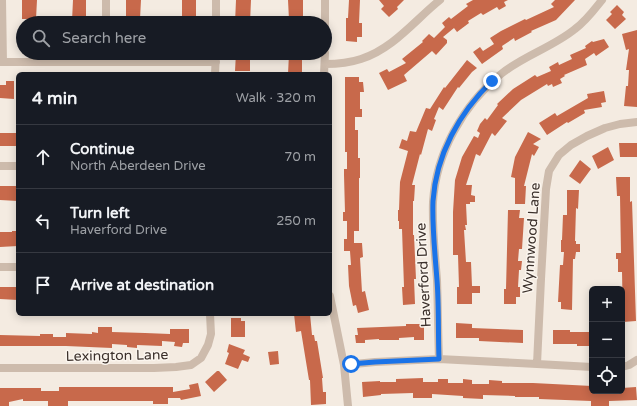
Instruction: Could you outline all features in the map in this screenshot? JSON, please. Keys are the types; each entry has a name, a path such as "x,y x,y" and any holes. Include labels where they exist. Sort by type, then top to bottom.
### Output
{"street":[{"path":"2,0 1,62 216,62 215,72"},
{"path":"106,0 106,16"},
{"path":"216,0 216,16"},
{"path":"326,0 326,16"},
{"path":"325,64 353,61 377,52 394,40 440,0"},
{"name":"Haverford Drive","path":"439,359 433,201 443,155 450,138 465,112 492,81 513,66 575,29 602,0"},
{"path":"324,72 325,60"},
{"name":"Wynnwood Lane","path":"537,364 546,189 549,171 558,155 571,145 587,136 612,126 637,122"},
{"path":"0,166 16,166"},
{"path":"0,268 16,267"},
{"path":"332,306 344,365 348,406"},
{"name":"Lexington Lane","path":"0,368 176,367 191,365 201,358 208,345 211,334 210,316"},
{"path":"344,365 439,359 589,367"},
{"path":"625,366 637,360"}],"building":[{"path":"22,0 37,0 36,16 22,16"},
{"path":"73,0 86,0 86,16 72,16"},
{"path":"126,0 141,0 140,16 126,16"},
{"path":"182,0 196,0 196,16 182,16"},
{"path":"236,0 251,0 250,16 235,16"},
{"path":"288,0 303,0 303,16 289,16"},
{"path":"349,0 360,0 359,23 362,23 362,37 357,37 357,42 346,41 346,18 348,18"},
{"path":"379,0 404,0 397,7 398,9 389,17 381,9 384,6"},
{"path":"473,0 508,0 504,2 506,6 499,10 497,7 483,15 481,13 468,21 469,23 457,32 454,28 443,37 447,40 447,43 436,55 432,51 404,75 407,81 388,90 379,73 387,69 389,72 406,63 402,59 423,42 422,41 429,34 434,38 445,27 442,23 449,17 451,19 468,6 466,4"},
{"path":"555,0 575,0 556,20 531,31 532,32 515,41 514,38 502,46 503,49 482,64 473,52 480,47 483,51 494,44 490,38 501,31 554,7 551,4"},
{"path":"617,5 624,12 622,15 626,19 615,29 606,20 612,14 610,12"},
{"path":"637,30 637,107 624,106 626,86 628,86 629,70 626,70 629,49 626,50 622,34"},
{"path":"604,39 609,47 596,56 594,53 585,59 587,65 564,75 565,76 560,79 562,83 553,87 552,84 548,86 547,84 521,100 502,118 507,121 495,136 492,133 480,156 476,154 466,185 472,185 471,195 475,196 475,202 466,204 467,225 465,225 466,230 464,230 466,262 471,262 472,286 480,286 480,293 472,293 472,304 457,304 457,287 459,287 458,255 453,255 455,180 462,157 474,136 478,138 480,133 477,131 480,124 485,118 487,120 498,105 497,104 513,89 535,75 537,77 551,71 549,67 558,62 559,65 572,59 570,55 586,48 585,46 592,41"},
{"path":"236,60 250,60 250,71 235,71"},
{"path":"289,60 302,60 302,72 288,72"},
{"path":"467,60 477,68 459,88 458,87 443,110 439,107 434,119 436,120 432,131 428,129 421,155 420,154 412,185 415,185 413,201 413,235 416,279 414,279 415,304 403,305 402,287 404,287 402,229 399,229 398,210 400,182 408,151 399,148 402,139 407,141 410,131 416,132 426,108 430,109 444,87 445,88"},
{"path":"345,77 359,77 359,82 363,82 364,92 360,92 360,109 362,109 362,117 355,117 355,130 358,130 360,178 359,231 354,231 354,243 362,243 363,257 360,258 362,292 365,291 369,310 358,313 356,305 353,306 349,286 348,265 351,265 350,251 344,251 344,239 347,239 347,221 343,221 343,212 345,212 344,169 347,169 347,152 345,152"},
{"path":"6,81 14,81 14,99 0,98 0,85 6,85"},
{"path":"604,91 606,102 601,103 602,107 584,110 585,113 568,123 567,122 547,135 539,123 555,113 557,116 588,98 587,94"},
{"path":"528,132 541,139 533,144 539,147 534,156 532,154 524,186 526,186 525,204 515,204 515,178 511,177 515,157"},
{"path":"0,133 16,133 16,146 0,146"},
{"path":"619,143 637,143 637,157 620,157"},
{"path":"608,147 614,160 598,169 592,156"},
{"path":"580,160 591,169 580,184 569,176"},
{"path":"616,177 630,177 636,321 625,322 625,286 622,286 622,272 618,272 618,259 616,259 616,253 621,253 620,196 617,196"},
{"path":"0,186 16,186 16,201 0,200"},
{"path":"567,190 579,190 578,209 576,208 575,241 576,244 580,244 580,252 576,252 575,259 573,259 572,310 561,309 561,302 558,302 560,265 563,265 564,252 561,252 561,240 563,215 567,215"},
{"path":"508,210 520,210 519,218 524,218 522,249 519,249 518,261 522,261 521,270 519,270 518,287 520,287 520,297 516,297 516,304 504,304 504,289 506,289"},
{"path":"16,231 16,246 0,247 0,232"},
{"path":"0,287 16,287 16,300 0,299"},
{"path":"294,316 310,316 312,335 314,335 315,341 317,341 323,378 323,392 326,392 326,404 311,405 310,380 301,331 296,332"},
{"path":"231,318 241,318 241,321 245,321 245,337 231,337"},
{"path":"456,323 472,324 472,328 523,330 523,343 479,341 479,338 456,338"},
{"path":"406,324 424,324 424,340 414,340 414,337 399,338 399,340 365,340 365,343 356,343 355,335 358,335 357,328 406,326"},
{"path":"98,327 112,327 112,332 170,334 170,329 189,329 189,343 183,343 182,347 174,346 175,342 162,341 162,346 137,345 137,348 127,347 127,345 112,344 112,348 0,346 0,335 40,336 40,334 53,334 53,337 66,337 66,333 98,333"},
{"path":"553,330 589,332 589,346 577,346 577,344 553,344"},
{"path":"229,344 245,350 243,354 250,357 248,362 242,360 238,369 225,364 229,353 227,352"},
{"path":"278,351 279,364 270,365 268,352"},
{"path":"217,371 219,371 227,380 214,392 205,382"},
{"path":"423,378 423,382 438,382 438,379 448,379 448,383 463,383 463,379 472,380 472,384 489,384 489,380 502,381 502,383 589,386 589,394 625,394 625,388 636,387 637,400 609,401 609,406 591,406 591,401 539,399 539,397 515,396 483,395 483,399 432,394 432,398 413,398 413,393 381,394 363,397 362,382 396,382 396,379"},
{"path":"198,383 201,396 181,400 180,398 168,398 168,404 153,404 153,401 68,401 68,406 48,406 48,401 23,401 23,399 9,402 9,406 0,406 0,388 41,388 41,391 59,391 59,387 173,387 173,392 190,389 189,385"}],"route":[{"path":"351,364 439,359 433,219 435,186 443,155 457,125 465,112 492,81"}]}
